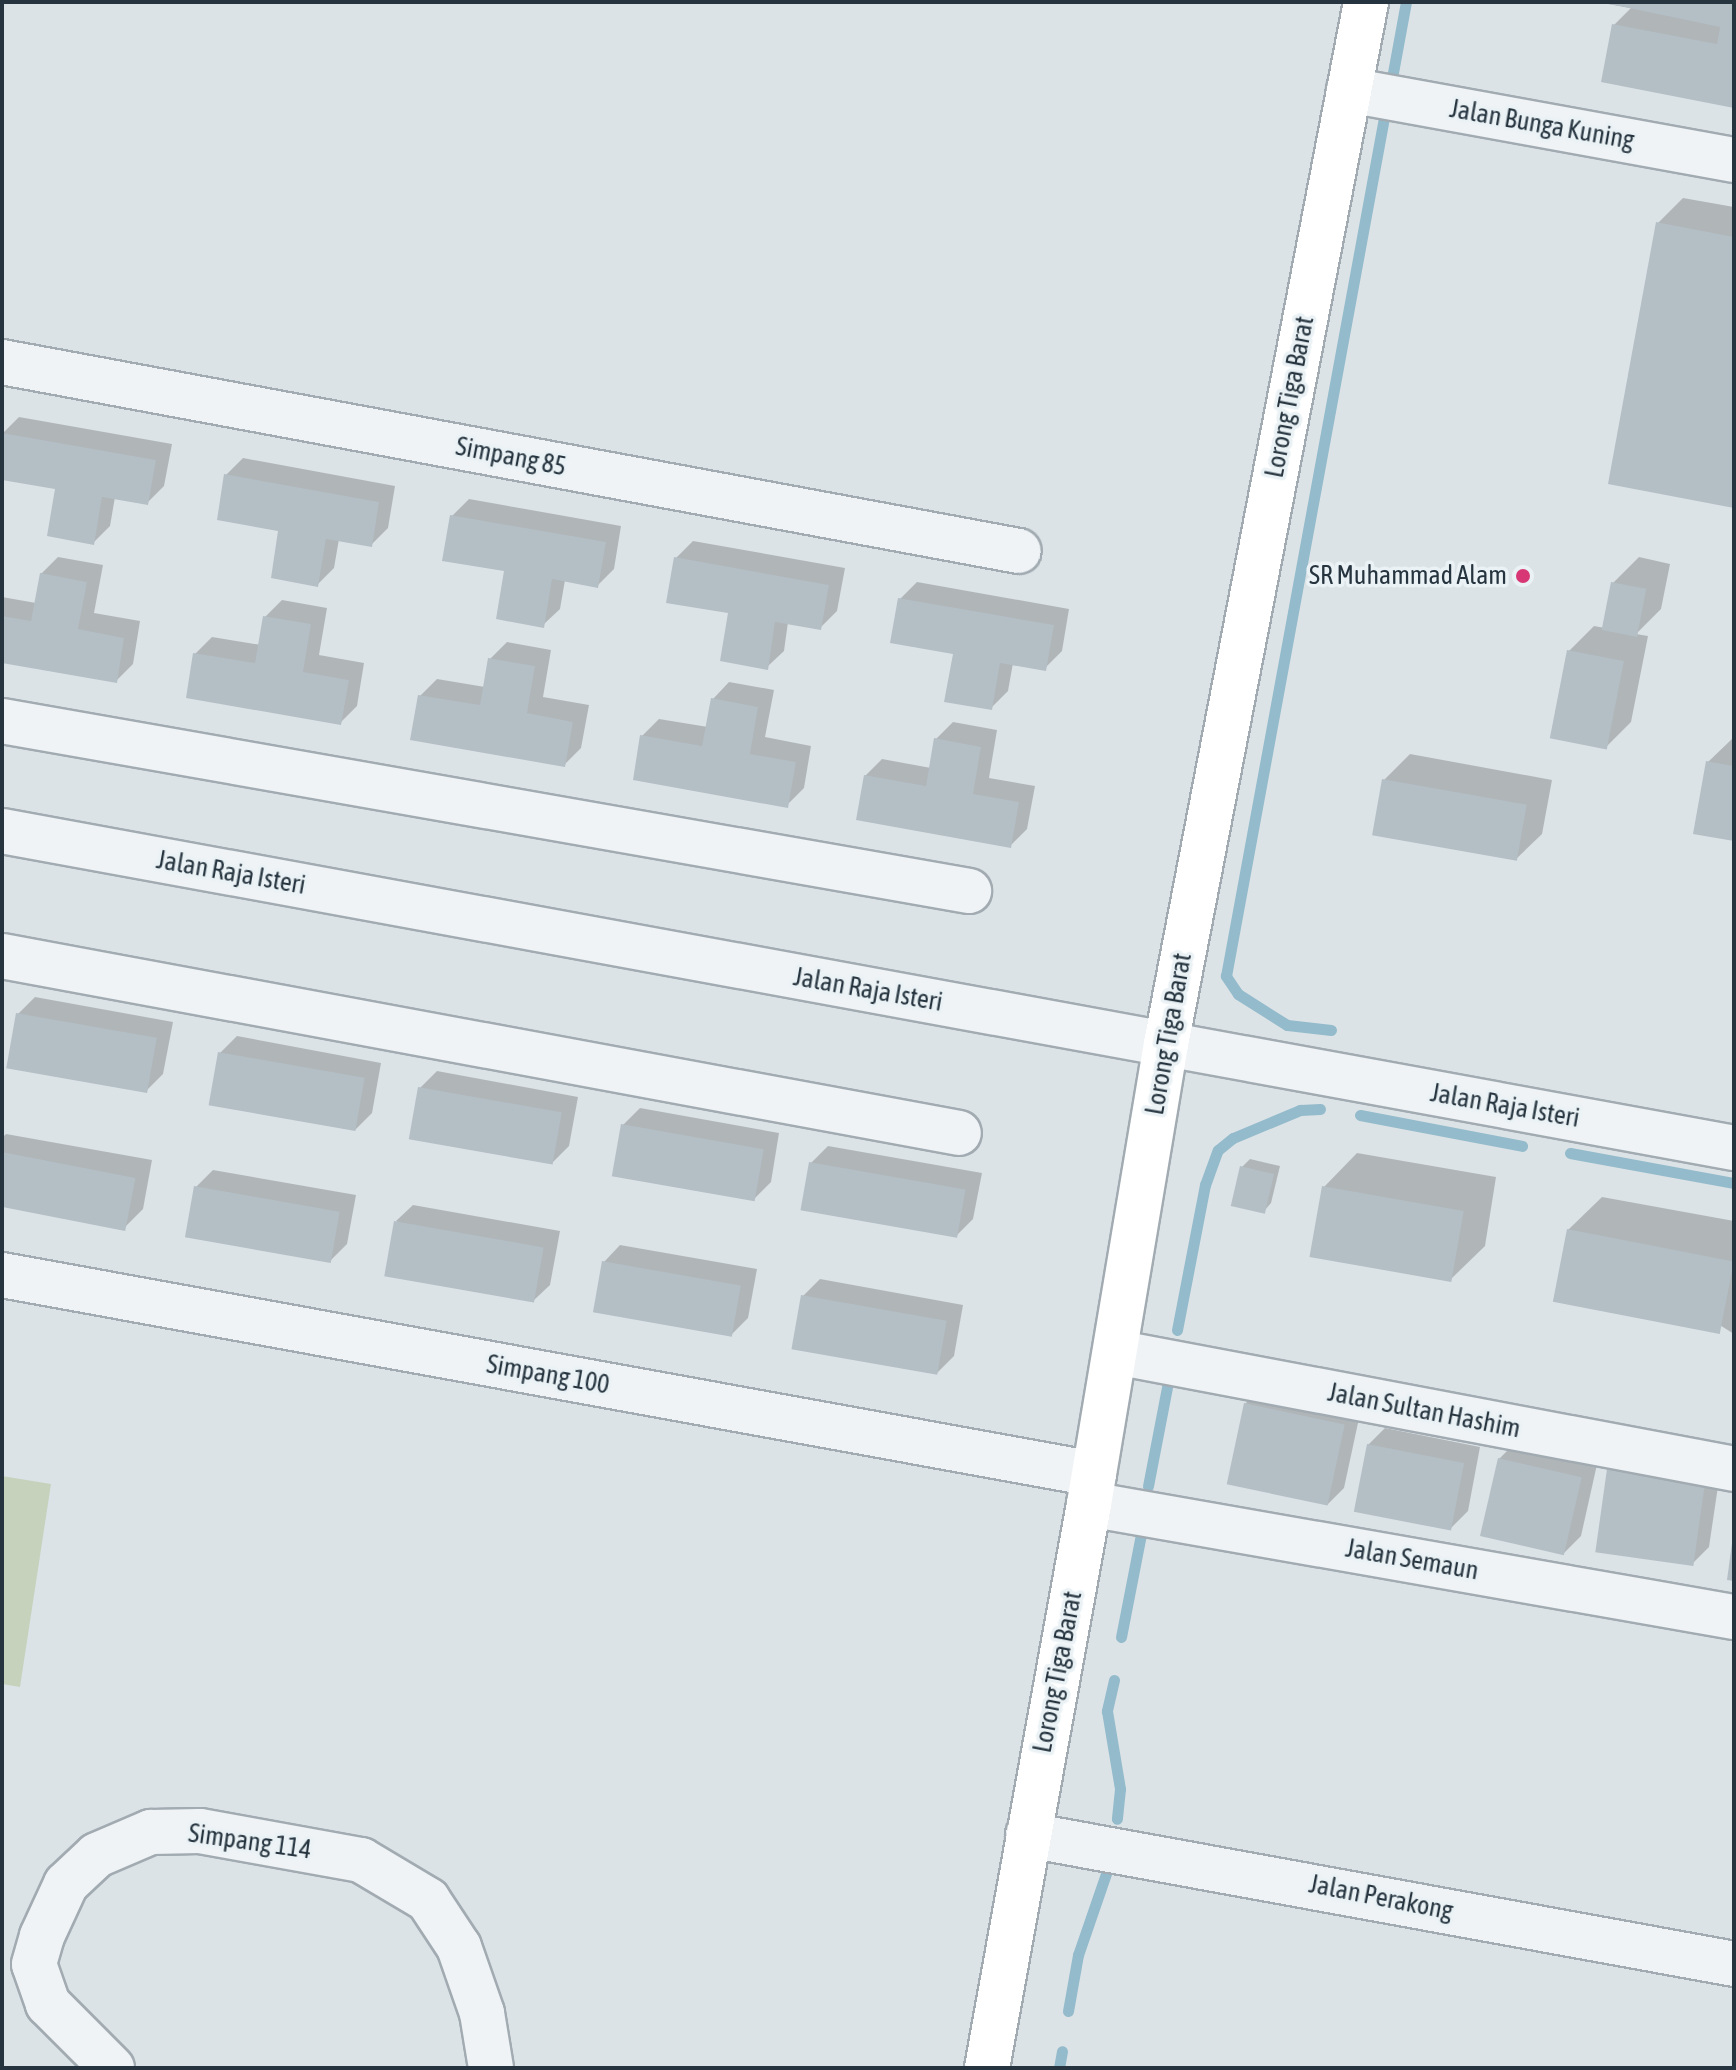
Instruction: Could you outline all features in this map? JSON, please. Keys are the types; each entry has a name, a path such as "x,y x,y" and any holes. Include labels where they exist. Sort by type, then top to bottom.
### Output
{"main road":[{"name":"Lorong Tiga Barat","path":"987,2068 1092,1489 1166,1044 1366,2"}],"street":[{"name":"Jalan Bunga Kuning","path":"1349,90 1734,160"},
{"name":"Simpang 85","path":"2,362 1019,551"},
{"path":"2,721 969,891"},
{"name":"Jalan Raja Isteri","path":"2,831 1734,1148"},
{"path":"2,956 959,1133"},
{"name":"Simpang 100","path":"2,1275 1092,1489"},
{"name":"Jalan Sultan Hashim","path":"1115,1352 1734,1469"},
{"name":"Jalan Semaun","path":"1092,1489 1734,1617"},
{"name":"Simpang 114","path":"112,2068 48,2004 34,1964 42,1936 66,1884 97,1855 151,1832 200,1831 361,1860 428,1900 459,1947 482,2013 491,2068"},
{"name":"Jalan Perakong","path":"1028,1835 1734,1964"}],"green space":[{"path":"2,1476 51,1484 20,1687 2,1684"}],"building":[{"path":"1600,2 1734,2 1734,108 1601,82 1612,24 1717,44 1720,27"},
{"path":"1656,222 1734,237 1734,508 1608,484"},
{"path":"2,433 156,460 148,505 102,497 94,545 47,536 55,489 2,480"},
{"path":"224,474 379,502 372,547 326,539 318,587 271,578 278,531 217,520"},
{"path":"450,515 606,542 598,588 552,579 544,628 496,619 504,571 442,561"},
{"path":"674,557 829,585 821,630 775,622 768,670 720,661 728,613 666,603"},
{"path":"40,573 87,582 78,629 124,638 117,683 2,663 2,616 31,621"},
{"path":"1611,582 1646,589 1637,637 1602,630"},
{"path":"898,598 1054,625 1046,671 1000,663 992,710 944,702 953,654 890,643"},
{"path":"263,616 311,624 303,672 349,680 341,725 186,698 193,653 255,663"},
{"path":"1567,650 1624,661 1607,749 1550,738"},
{"path":"488,658 535,666 527,713 573,722 565,767 410,740 418,695 480,705"},
{"path":"711,698 758,707 750,754 796,762 788,808 633,780 640,735 702,746"},
{"path":"934,738 981,747 973,794 1019,802 1011,848 856,820 864,775 926,786"},
{"path":"1706,761 1734,766 1734,841 1693,834"},
{"path":"1382,779 1527,805 1517,861 1372,835"},
{"path":"16,1013 157,1038 147,1093 6,1068"},
{"path":"218,1052 365,1078 355,1131 209,1105"},
{"path":"418,1087 562,1112 553,1165 409,1139"},
{"path":"621,1124 764,1149 755,1201 612,1176"},
{"path":"2,1152 136,1178 125,1231 2,1207"},
{"path":"809,1162 966,1190 957,1238 800,1210"},
{"path":"1240,1166 1274,1174 1265,1214 1231,1206"},
{"path":"194,1186 340,1212 331,1263 185,1237"},
{"path":"1322,1186 1464,1211 1451,1282 1309,1257"},
{"path":"394,1221 544,1247 534,1303 384,1276"},
{"path":"1567,1229 1734,1261 1720,1334 1553,1302"},
{"path":"602,1261 741,1285 732,1337 593,1312"},
{"path":"801,1295 947,1321 937,1375 791,1349"},
{"path":"1244,1403 1345,1424 1327,1506 1227,1484"},
{"path":"1367,1444 1464,1463 1451,1531 1354,1512"},
{"path":"1498,1458 1582,1477 1564,1555 1480,1536"},
{"path":"1607,1469 1705,1483 1693,1566 1595,1552"},
{"path":"1734,1543 1734,1581 1727,1580"}],"waterway":[{"path":"1392,78 1406,2"},
{"path":"1331,1030 1287,1025 1238,994 1226,976 1385,112"},
{"path":"1177,1330 1205,1185 1218,1150 1233,1138 1300,1110 1320,1109"},
{"path":"1360,1115 1522,1146"},
{"path":"1570,1153 1734,1183"},
{"path":"1148,1486 1167,1387"},
{"path":"1121,1637 1141,1534"},
{"path":"1114,1680 1107,1711 1120,1789 1117,1819"},
{"path":"1068,2011 1078,1955 1108,1868"},
{"path":"1059,2068 1062,2051"}],"place":[{"name":"SR Muhammad Alam","path":"1523,576"}]}
